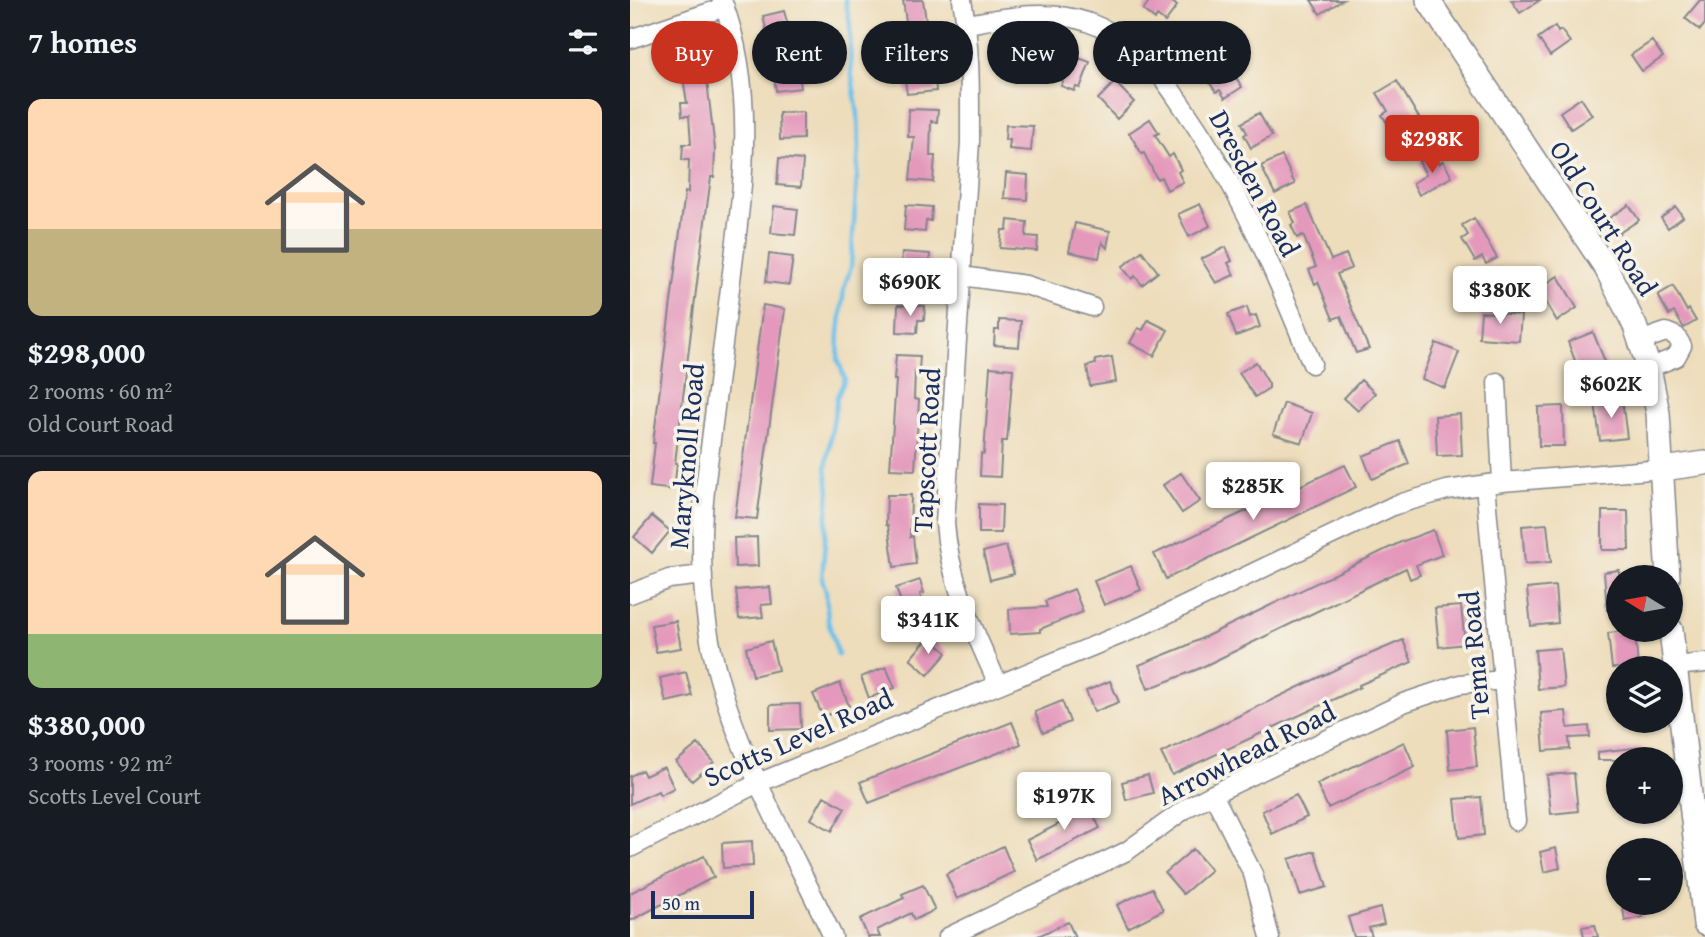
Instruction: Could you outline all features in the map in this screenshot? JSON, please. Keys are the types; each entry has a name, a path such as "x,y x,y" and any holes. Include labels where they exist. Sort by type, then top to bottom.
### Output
{"main road":[{"name":"Old Court Road","path":"1428,0 1606,268 1621,296 1649,368 1658,413 1667,565"},
{"name":"Scotts Level Road","path":"1663,469 1705,463"},
{"path":"1683,733 1705,924"}],"street":[{"name":"Tapscott Road","path":"962,0 966,21"},
{"path":"630,39 723,4"},
{"name":"Maryknoll Road","path":"723,4 740,73 745,114 745,150 740,212 702,518 707,616 715,664 758,783 833,937"},
{"name":"Dresden Road","path":"973,23 1034,15 1071,18 1106,30 1141,52 1208,143 1240,199 1270,260 1312,364"},
{"name":"Tapscott Road","path":"970,84 970,142 946,499 947,544 956,583 998,684"},
{"path":"962,276 1026,285 1092,307"},
{"path":"1640,341 1666,332 1676,336 1682,346 1676,358 1649,368"},
{"name":"Tema Road","path":"1497,382 1493,483 1503,680 1516,821"},
{"name":"Scotts Level Road","path":"630,848 758,783 1198,601 1395,505 1422,496 1493,483 1663,469"},
{"path":"630,594 669,579 703,575"},
{"path":"1683,665 1705,663"},
{"name":"Arrowhead Road","path":"948,937 977,931 1127,851 1188,807 1403,703 1460,684 1503,680"},
{"path":"1213,794 1253,874 1270,937"}],"building":[{"path":"903,0 923,0 926,21 906,21"},
{"path":"1150,0 1170,0 1177,6 1166,21 1157,16 1155,20 1143,10"},
{"path":"1311,0 1343,0 1320,14"},
{"path":"1511,0 1540,0 1520,13"},
{"path":"1700,0 1705,0 1705,24 1700,30 1685,18"},
{"path":"784,11 787,21 764,21 763,16"},
{"path":"1555,26 1570,42 1550,56 1538,38"},
{"path":"1652,41 1663,57 1642,71 1631,55"},
{"path":"1079,58 1090,62 1080,88 1076,87 1074,91 1061,86 1079,84"},
{"path":"1397,81 1422,123 1402,135 1398,129 1393,132 1382,115 1388,111 1377,93"},
{"path":"684,84 707,84 715,150 714,177 711,177 675,463 674,490 650,487 653,443 685,192 688,193 689,160 682,160 683,144 691,144 689,116 682,116 681,103 687,103"},
{"path":"775,84 800,84 801,88 776,91"},
{"path":"906,84 936,84 936,91 907,94"},
{"path":"1113,84 1117,84 1134,102 1117,119 1098,99"},
{"path":"1210,84 1240,84 1242,87 1225,98 1220,90 1216,92"},
{"path":"1581,98 1592,115 1571,129 1560,112"},
{"path":"909,109 938,110 937,122 931,121 930,156 935,156 933,182 910,180 914,137 908,137"},
{"path":"803,112 803,139 780,140 779,113"},
{"path":"1259,113 1272,136 1251,148 1244,135 1247,133 1242,123"},
{"path":"1150,119 1159,133 1155,135 1169,157 1173,154 1181,170 1178,172 1183,182 1167,190 1161,177 1157,179 1144,153 1142,154 1129,133"},
{"path":"1006,125 1033,126 1031,151 1009,149 1010,140 1005,140"},
{"path":"1433,154 1439,164 1443,161 1452,177 1419,195 1413,183 1426,175 1419,162"},
{"path":"1282,156 1295,184 1275,194 1261,166"},
{"path":"779,158 803,160 801,187 777,185"},
{"path":"1006,173 1028,175 1027,200 1004,198"},
{"path":"1200,204 1210,226 1189,237 1178,214"},
{"path":"906,205 932,207 931,221 926,220 925,232 904,230"},
{"path":"1307,205 1331,260 1346,254 1352,268 1337,274 1369,349 1356,353 1341,316 1333,319 1318,282 1315,284 1309,270 1316,267 1303,235 1297,238 1291,225 1295,223 1290,212"},
{"path":"1629,205 1639,220 1619,233 1609,218"},
{"path":"774,206 798,209 795,235 771,233"},
{"path":"1676,207 1683,217 1668,228 1661,218"},
{"path":"1474,218 1497,258 1486,264 1482,257 1475,261 1462,239 1468,235 1462,225"},
{"path":"1008,220 1027,222 1026,236 1038,237 1037,251 1000,248 1002,230 1007,230"},
{"path":"1075,223 1110,231 1107,248 1102,242 1099,258 1069,252"},
{"path":"1226,247 1232,261 1228,263 1234,275 1216,283 1201,259"},
{"path":"1142,251 1158,272 1142,285 1135,276 1132,279 1122,267"},
{"path":"902,252 930,254 929,267 923,266 922,280 904,278"},
{"path":"769,254 793,257 789,285 766,282"},
{"path":"1558,276 1577,308 1557,321 1538,289"},
{"path":"1673,286 1696,321 1684,328 1674,312 1669,315 1658,295"},
{"path":"763,305 785,309 757,519 735,517"},
{"path":"898,305 925,306 924,320 918,320 917,333 897,332"},
{"path":"1247,307 1250,317 1256,315 1260,327 1236,336 1228,314"},
{"path":"1481,312 1521,315 1519,341 1479,338"},
{"path":"999,320 1021,321 1019,347 994,345"},
{"path":"1148,320 1168,330 1154,356 1130,343 1138,328 1143,330"},
{"path":"1593,332 1608,369 1582,379 1568,342"},
{"path":"1436,343 1459,352 1445,388 1422,379"},
{"path":"896,355 920,356 919,370 915,370 914,399 919,400 915,470 890,469"},
{"path":"1112,357 1116,382 1090,386 1087,366 1096,364 1095,360"},
{"path":"1256,362 1269,388 1255,397 1239,373"},
{"path":"990,367 1013,369 1007,441 1002,441 1000,477 980,476"},
{"path":"1361,380 1375,393 1358,411 1344,398"},
{"path":"1622,399 1627,438 1600,441 1595,402"},
{"path":"1284,403 1312,413 1302,443 1273,434"},
{"path":"1563,406 1564,446 1539,446 1538,407"},
{"path":"1460,414 1462,455 1437,456 1435,416"},
{"path":"1400,441 1409,464 1372,479 1363,456"},
{"path":"1345,465 1356,487 1166,579 1154,554"},
{"path":"1181,473 1200,501 1182,513 1163,485"},
{"path":"887,495 911,495 910,537 913,536 916,564 894,567 886,525"},
{"path":"979,504 1002,505 1001,533 979,533"},
{"path":"1602,511 1628,511 1629,550 1602,550"},
{"path":"652,516 670,531 652,553 634,537"},
{"path":"1547,524 1551,562 1525,564 1522,526"},
{"path":"1433,530 1442,555 1416,565 1420,575 1410,579 1406,568 1198,669 1148,689 1139,665 1186,646 1401,542"},
{"path":"757,537 758,566 735,567 734,538"},
{"path":"1006,546 1014,574 990,580 983,552"},
{"path":"1131,566 1141,590 1104,605 1094,581"},
{"path":"920,580 924,607 905,613 896,588"},
{"path":"1555,586 1558,623 1531,626 1527,589"},
{"path":"770,587 772,604 761,605 763,617 739,619 736,590"},
{"path":"1074,589 1083,612 1040,629 1040,632 1010,634 1009,609 1047,607 1045,601"},
{"path":"1461,606 1465,644 1439,647 1435,608"},
{"path":"676,621 681,648 656,652 651,625"},
{"path":"929,637 947,653 928,675 910,659"},
{"path":"1403,640 1412,662 1172,775 1161,753"},
{"path":"771,641 778,670 753,676 746,648"},
{"path":"1609,642 1636,642 1637,656 1611,656"},
{"path":"1560,648 1564,687 1538,689 1535,650"},
{"path":"886,667 895,688 869,698 861,677"},
{"path":"686,672 692,696 666,702 660,678"},
{"path":"1110,681 1119,702 1094,712 1086,691"},
{"path":"840,683 849,706 823,717 813,694"},
{"path":"1062,701 1070,722 1043,733 1035,712"},
{"path":"800,704 801,729 770,730 770,705"},
{"path":"1566,711 1568,728 1589,726 1590,737 1569,738 1570,749 1544,751 1541,713"},
{"path":"1012,722 1021,744 869,803 860,782"},
{"path":"1473,727 1477,767 1450,770 1447,730"},
{"path":"1404,742 1415,767 1328,808 1317,784"},
{"path":"698,744 714,762 692,781 676,762"},
{"path":"1606,751 1606,760 1598,760 1598,752"},
{"path":"664,767 674,788 660,795 658,791 630,804 630,776 642,770 645,776"},
{"path":"1574,773 1578,811 1551,814 1547,775"},
{"path":"1148,775 1153,793 1126,800 1122,782"},
{"path":"1296,795 1307,817 1272,834 1262,811"},
{"path":"824,796 845,808 832,831 811,819"},
{"path":"1481,797 1484,835 1459,838 1455,799"},
{"path":"1079,806 1083,814 1091,810 1100,828 1037,860 1027,840 1061,823 1057,816"},
{"path":"752,841 753,866 723,868 722,843"},
{"path":"1003,846 1014,872 957,899 946,874"},
{"path":"1556,848 1560,868 1544,872 1540,852"},
{"path":"1193,849 1211,870 1183,894 1165,873"},
{"path":"1315,851 1327,887 1300,895 1289,859"},
{"path":"704,856 714,877 630,921 630,893"},
{"path":"923,885 935,910 914,920 911,913 877,930 880,937 868,937 860,919 904,898 902,894"},
{"path":"1152,888 1163,910 1128,928 1117,905"},
{"path":"1380,908 1384,924 1369,928 1372,937 1354,937 1348,917"},
{"path":"1624,915 1643,915 1643,917 1625,921"},
{"path":"1068,922 1075,937 1036,937"},
{"path":"1595,925 1598,937 1584,937 1582,927"}],"waterway":[{"path":"838,655 828,621 826,591 822,579 829,490 826,468 837,397 845,379 838,360 839,333 844,288 851,267 859,147 858,114 851,71 850,24 845,0"}]}
